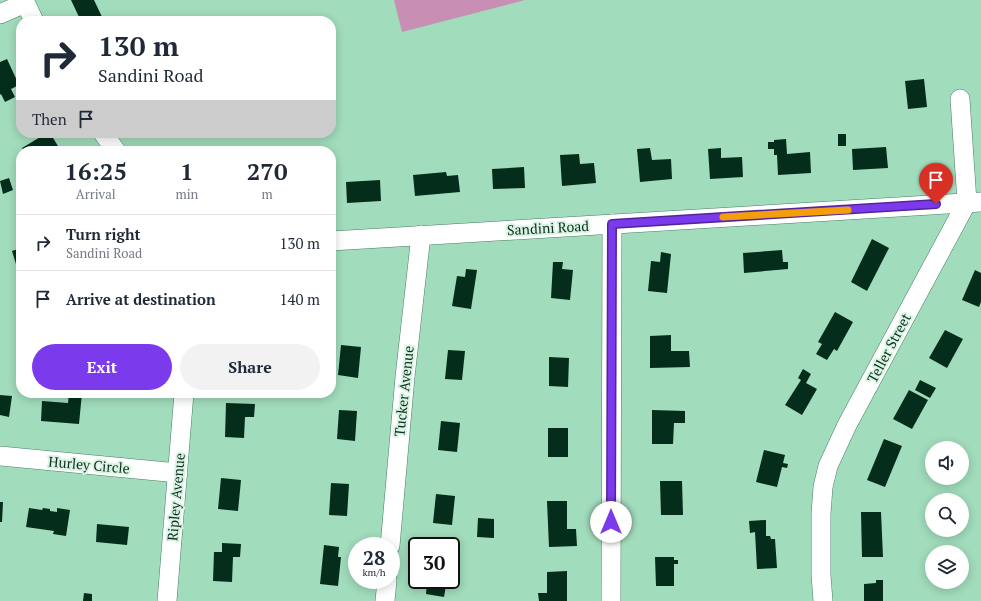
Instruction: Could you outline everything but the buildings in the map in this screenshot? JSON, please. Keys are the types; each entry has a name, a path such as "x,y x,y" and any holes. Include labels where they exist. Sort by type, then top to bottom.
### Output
{"street":[{"path":"0,14 24,1 32,16"},
{"path":"960,99 974,202"},
{"name":"Sandini Road","path":"336,241 974,202"},
{"name":"Teller Street","path":"823,601 820,534 825,475 844,432 974,202"},
{"path":"611,601 612,224"},
{"name":"Tucker Avenue","path":"391,537 405,377 421,235"},
{"name":"Ripley Avenue","path":"167,601 184,398"},
{"name":"Hurley Circle","path":"0,456 178,473"},
{"path":"385,601 386,589"}],"shaded area":[{"path":"394,0 525,0 402,32"}],"slow traffic":[{"path":"723,217 848,210"}],"route":[{"path":"611,522 612,224 936,204"}]}
